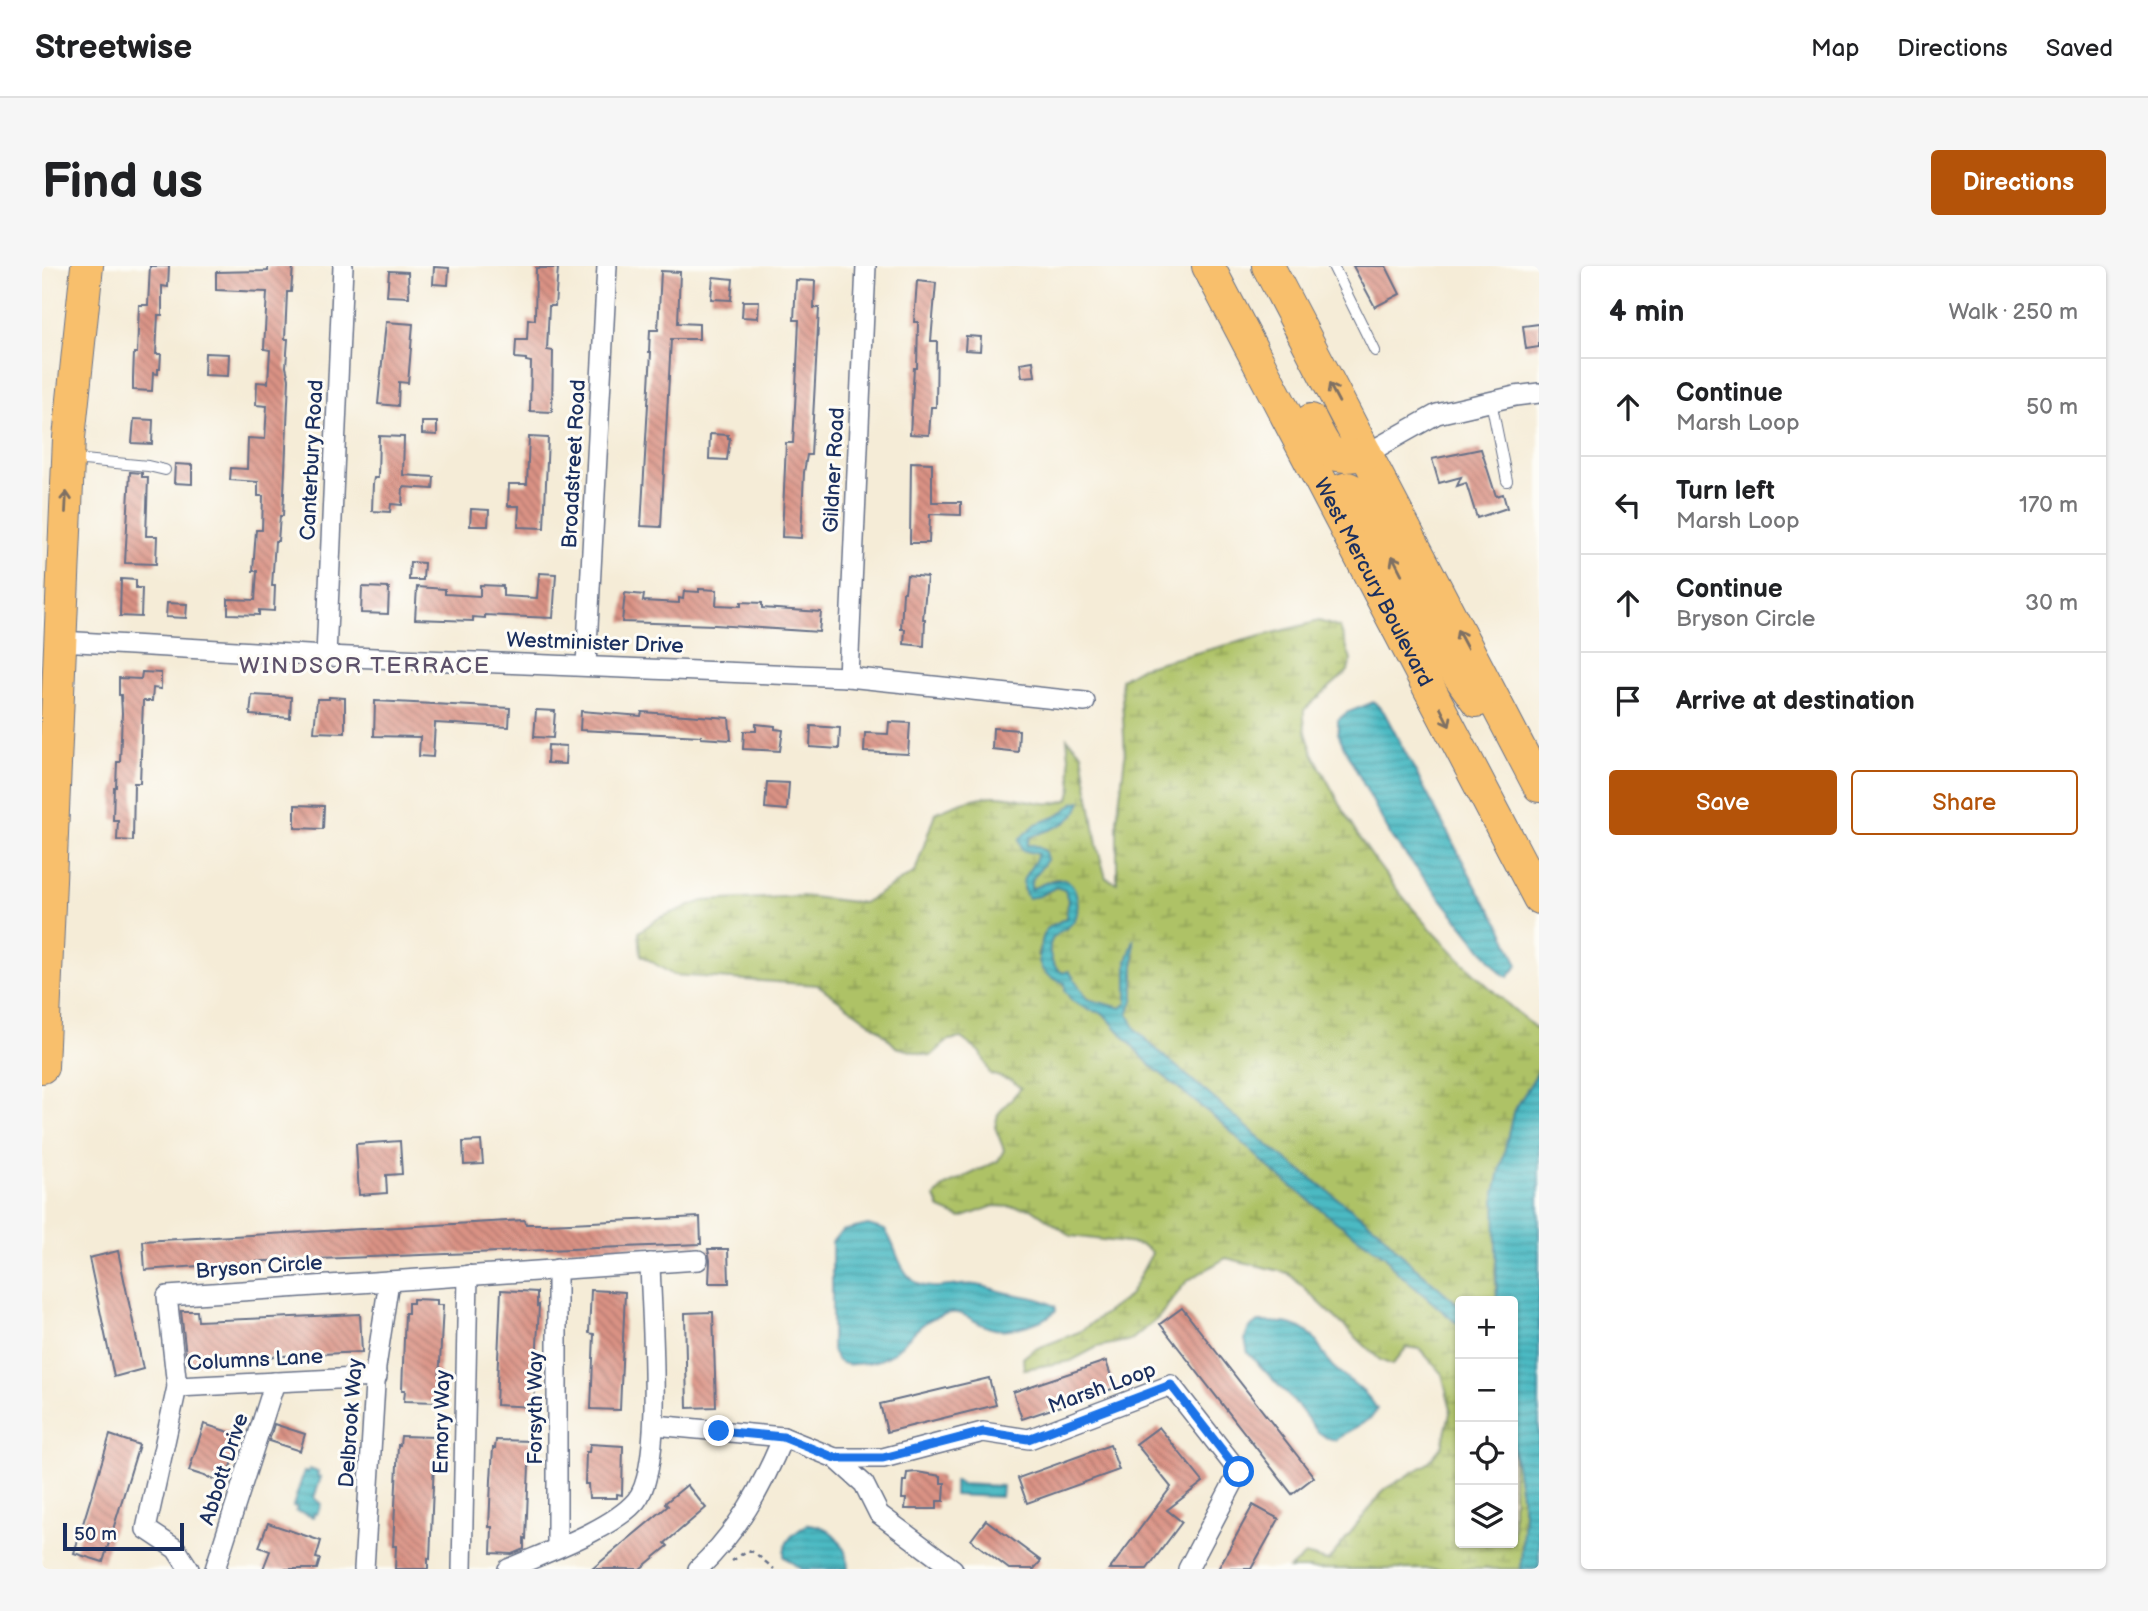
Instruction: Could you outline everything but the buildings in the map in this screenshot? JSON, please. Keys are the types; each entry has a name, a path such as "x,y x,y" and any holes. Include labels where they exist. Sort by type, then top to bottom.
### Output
{"main road":[{"path":"42,1067 48,769 60,641 77,347 87,266"},
{"name":"West Mercury Boulevard","path":"1208,266 1539,898"},
{"path":"1225,266 1251,306 1321,441 1330,453 1339,457 1366,454"},
{"path":"1268,266 1539,786"},
{"path":"1329,494 1348,488 1356,492 1364,502 1449,662 1478,702 1516,742"}],"street":[{"name":"Canterbury Road","path":"326,656 343,266"},
{"name":"Broadstreet Road","path":"586,665 607,266"},
{"name":"Gildner Road","path":"848,677 866,266"},
{"path":"1366,454 1437,414 1539,393"},
{"name":"Westminister Drive","path":"60,641 326,656 848,677 1085,702"},
{"name":"Bryson Circle","path":"189,1569 176,1549 146,1529 177,1387 167,1296 698,1260"},
{"path":"508,1569 610,1523 636,1501 647,1479 655,1425 650,1263"},
{"name":"Forsyth Way","path":"557,1547 558,1269"},
{"name":"Emory Way","path":"462,1569 468,1275"},
{"name":"Delbrook Way","path":"364,1569 376,1367 389,1281"},
{"name":"Columns Lane","path":"177,1387 377,1377"},
{"name":"Abbott Drive","path":"215,1569 275,1382"},
{"name":"Marsh Loop","path":"835,1458 883,1458 983,1432 1028,1439 1171,1385 1239,1472 1188,1569"},
{"path":"655,1425 783,1437 763,1484 738,1526 698,1569"},
{"name":"Marsh Loop","path":"783,1437 835,1458 864,1484 879,1514 953,1569"}],"lane":[{"path":"1333,266 1375,351"},
{"path":"1491,401 1507,481"},
{"path":"69,458 148,466 165,471"}],"path":[{"path":"739,1554 748,1550 755,1553 774,1569"}],"green space":[{"path":"1319,621 1340,628 1351,660 1348,671 1304,710 1312,751 1354,830 1397,889 1465,964 1539,1031 1539,1070 1513,1113 1495,1270 1497,1296 1455,1296 1455,1302 1407,1260 1378,1229 1276,1152 1134,1028 1128,1014 1134,997 1127,961 1127,1003 1121,1008 1087,999 1069,971 1063,973 1054,965 1050,943 1057,933 1076,918 1065,879 1054,879 1031,889 1031,881 1047,859 1027,845 1030,837 1067,822 1075,802 1060,815 1036,824 1022,850 1038,854 1026,877 1023,890 1039,896 1056,887 1065,890 1068,900 1066,918 1046,929 1037,955 1089,1010 1103,1013 1149,1064 1224,1125 1276,1174 1385,1256 1395,1270 1455,1322 1455,1548 1518,1548 1518,1477 1524,1512 1521,1569 1289,1569 1305,1555 1328,1561 1385,1489 1427,1464 1442,1446 1451,1409 1442,1374 1420,1349 1407,1347 1392,1365 1380,1360 1288,1273 1226,1258 1187,1281 1158,1318 1131,1340 1097,1347 1071,1361 1024,1369 1023,1358 1033,1350 1079,1332 1129,1296 1152,1253 1142,1245 1071,1236 1031,1208 994,1206 961,1218 940,1209 935,1197 943,1187 998,1161 1004,1150 995,1127 998,1114 1021,1088 1012,1081 990,1074 981,1053 961,1038 949,1040 931,1056 896,1047 880,1030 818,985 673,975 641,955 639,932 659,918 703,901 802,896 863,903 915,872 935,813 956,804 993,796 1041,803 1069,799 1072,787 1067,738 1082,753 1097,845 1106,878 1117,883 1117,820 1125,756 1121,679 1142,667"}],"water":[{"path":"1374,702 1384,712 1478,890 1501,926 1518,965 1508,977 1500,972 1392,838 1344,747 1338,733 1338,720 1346,713"},
{"path":"1082,801 1074,815 1054,828 1030,837 1027,845 1034,845 1045,851 1047,860 1031,881 1031,889 1052,881 1065,880 1074,889 1077,898 1075,919 1051,942 1050,954 1054,965 1063,973 1069,971 1087,999 1121,1008 1127,1003 1127,961 1134,939 1134,997 1128,1014 1135,1028 1276,1152 1378,1229 1407,1260 1455,1302 1455,1322 1395,1270 1385,1256 1276,1174 1224,1125 1149,1064 1103,1013 1089,1010 1072,1001 1065,991 1065,983 1046,974 1039,962 1040,947 1046,929 1066,918 1068,900 1065,890 1056,887 1039,896 1028,898 1024,891 1024,879 1038,854 1022,850 1019,839 1036,824 1060,815 1075,802"},
{"path":"1539,1070 1539,1569 1521,1569 1524,1512 1518,1477 1518,1296 1497,1296 1495,1193 1513,1113"},
{"path":"868,1225 885,1230 904,1270 921,1285 977,1285 1044,1301 1055,1306 1056,1310 1035,1323 1006,1329 982,1325 958,1313 943,1315 924,1323 895,1351 882,1359 868,1363 843,1364 835,1358 832,1350 832,1242 842,1231"},
{"path":"1259,1322 1285,1323 1306,1331 1333,1367 1373,1402 1377,1409 1372,1417 1336,1440 1317,1431 1297,1405 1248,1353 1245,1339 1249,1328"},
{"path":"309,1469 318,1472 317,1476 321,1477 314,1498 321,1504 313,1517 296,1511 297,1507 293,1506 304,1472 308,1473"},
{"path":"954,1481 960,1484 1002,1486 1001,1497 954,1495"},
{"path":"808,1524 824,1528 837,1538 845,1552 848,1569 801,1569 784,1557 788,1541 794,1533"}],"district":[{"name":"WINDSOR TERRACE","path":"365,666"}],"route":[{"path":"719,1431 783,1437 835,1458 883,1458 983,1432 1028,1439 1171,1385 1239,1472"}]}
